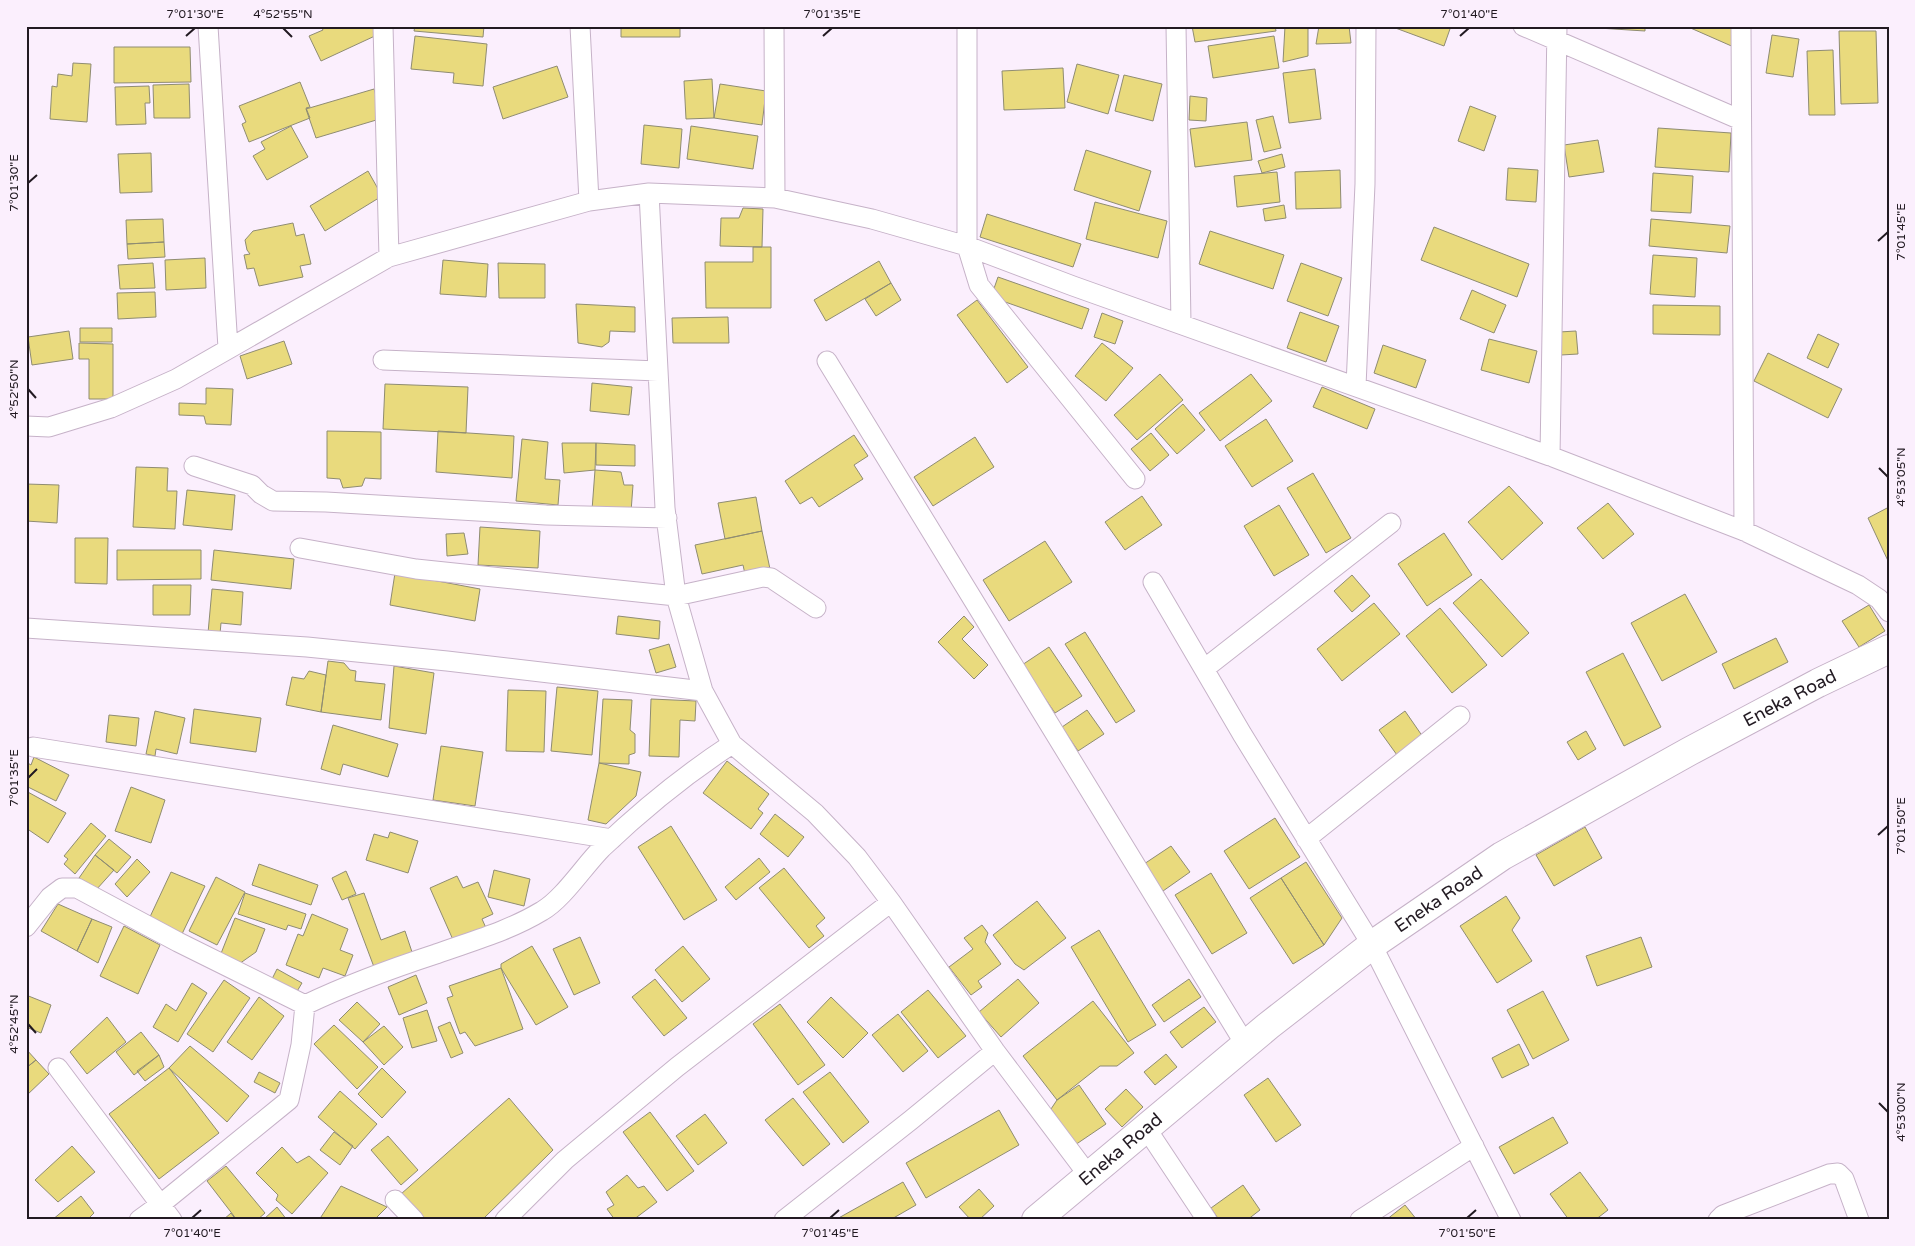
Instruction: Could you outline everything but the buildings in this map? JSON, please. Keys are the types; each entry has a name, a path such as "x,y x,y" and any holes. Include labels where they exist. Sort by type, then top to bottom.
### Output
{"main road":[{"name":"Eneka Road","path":"1036,1220 1246,1044 1372,945 1502,856 1690,751 1818,683 1889,649"}],"street":[{"path":"208,26 228,348"},
{"path":"383,26 389,257"},
{"path":"580,26 588,201"},
{"path":"774,26 775,198"},
{"path":"967,26 967,246 979,285 1135,479"},
{"path":"1176,26 1181,324"},
{"path":"1356,386 1365,184 1366,26"},
{"path":"1523,26 1557,33 1741,120"},
{"path":"1741,26 1744,531"},
{"path":"1550,456 1557,33"},
{"path":"26,426 49,427 111,408 176,379 389,257 588,201 649,193 775,198 872,219 967,246 1550,456 1744,531 1858,585 1879,599 1889,612"},
{"path":"649,193 667,518 676,596 703,691 732,744 816,813 857,857 891,902 994,1051 1088,1176"},
{"path":"383,360 658,371"},
{"path":"828,360 1246,1044"},
{"path":"194,466 252,485 261,494 273,501 326,502 546,515 667,518"},
{"path":"1204,669 1391,523"},
{"path":"300,548 416,569 676,596 763,577 771,578 816,608"},
{"path":"1153,582 1372,945 1511,1220"},
{"path":"26,628 316,648 447,661 703,691"},
{"path":"1306,838 1460,716"},
{"path":"305,1005 348,984 509,929 544,910 636,815 689,772 732,744"},
{"path":"33,746 612,839"},
{"path":"26,927 50,897 62,888 77,888 178,942 305,1005"},
{"path":"505,1220 565,1160 677,1067 891,902"},
{"path":"139,1220 289,1100 301,1045 305,1005"},
{"path":"784,1220 911,1120 994,1051"},
{"path":"58,1068 172,1220"},
{"path":"1146,1128 1207,1220"},
{"path":"1360,1220 1474,1146"},
{"path":"1718,1220 1723,1215 1820,1177 1838,1173 1844,1179 1859,1220"},
{"path":"395,1200 414,1220"}]}
